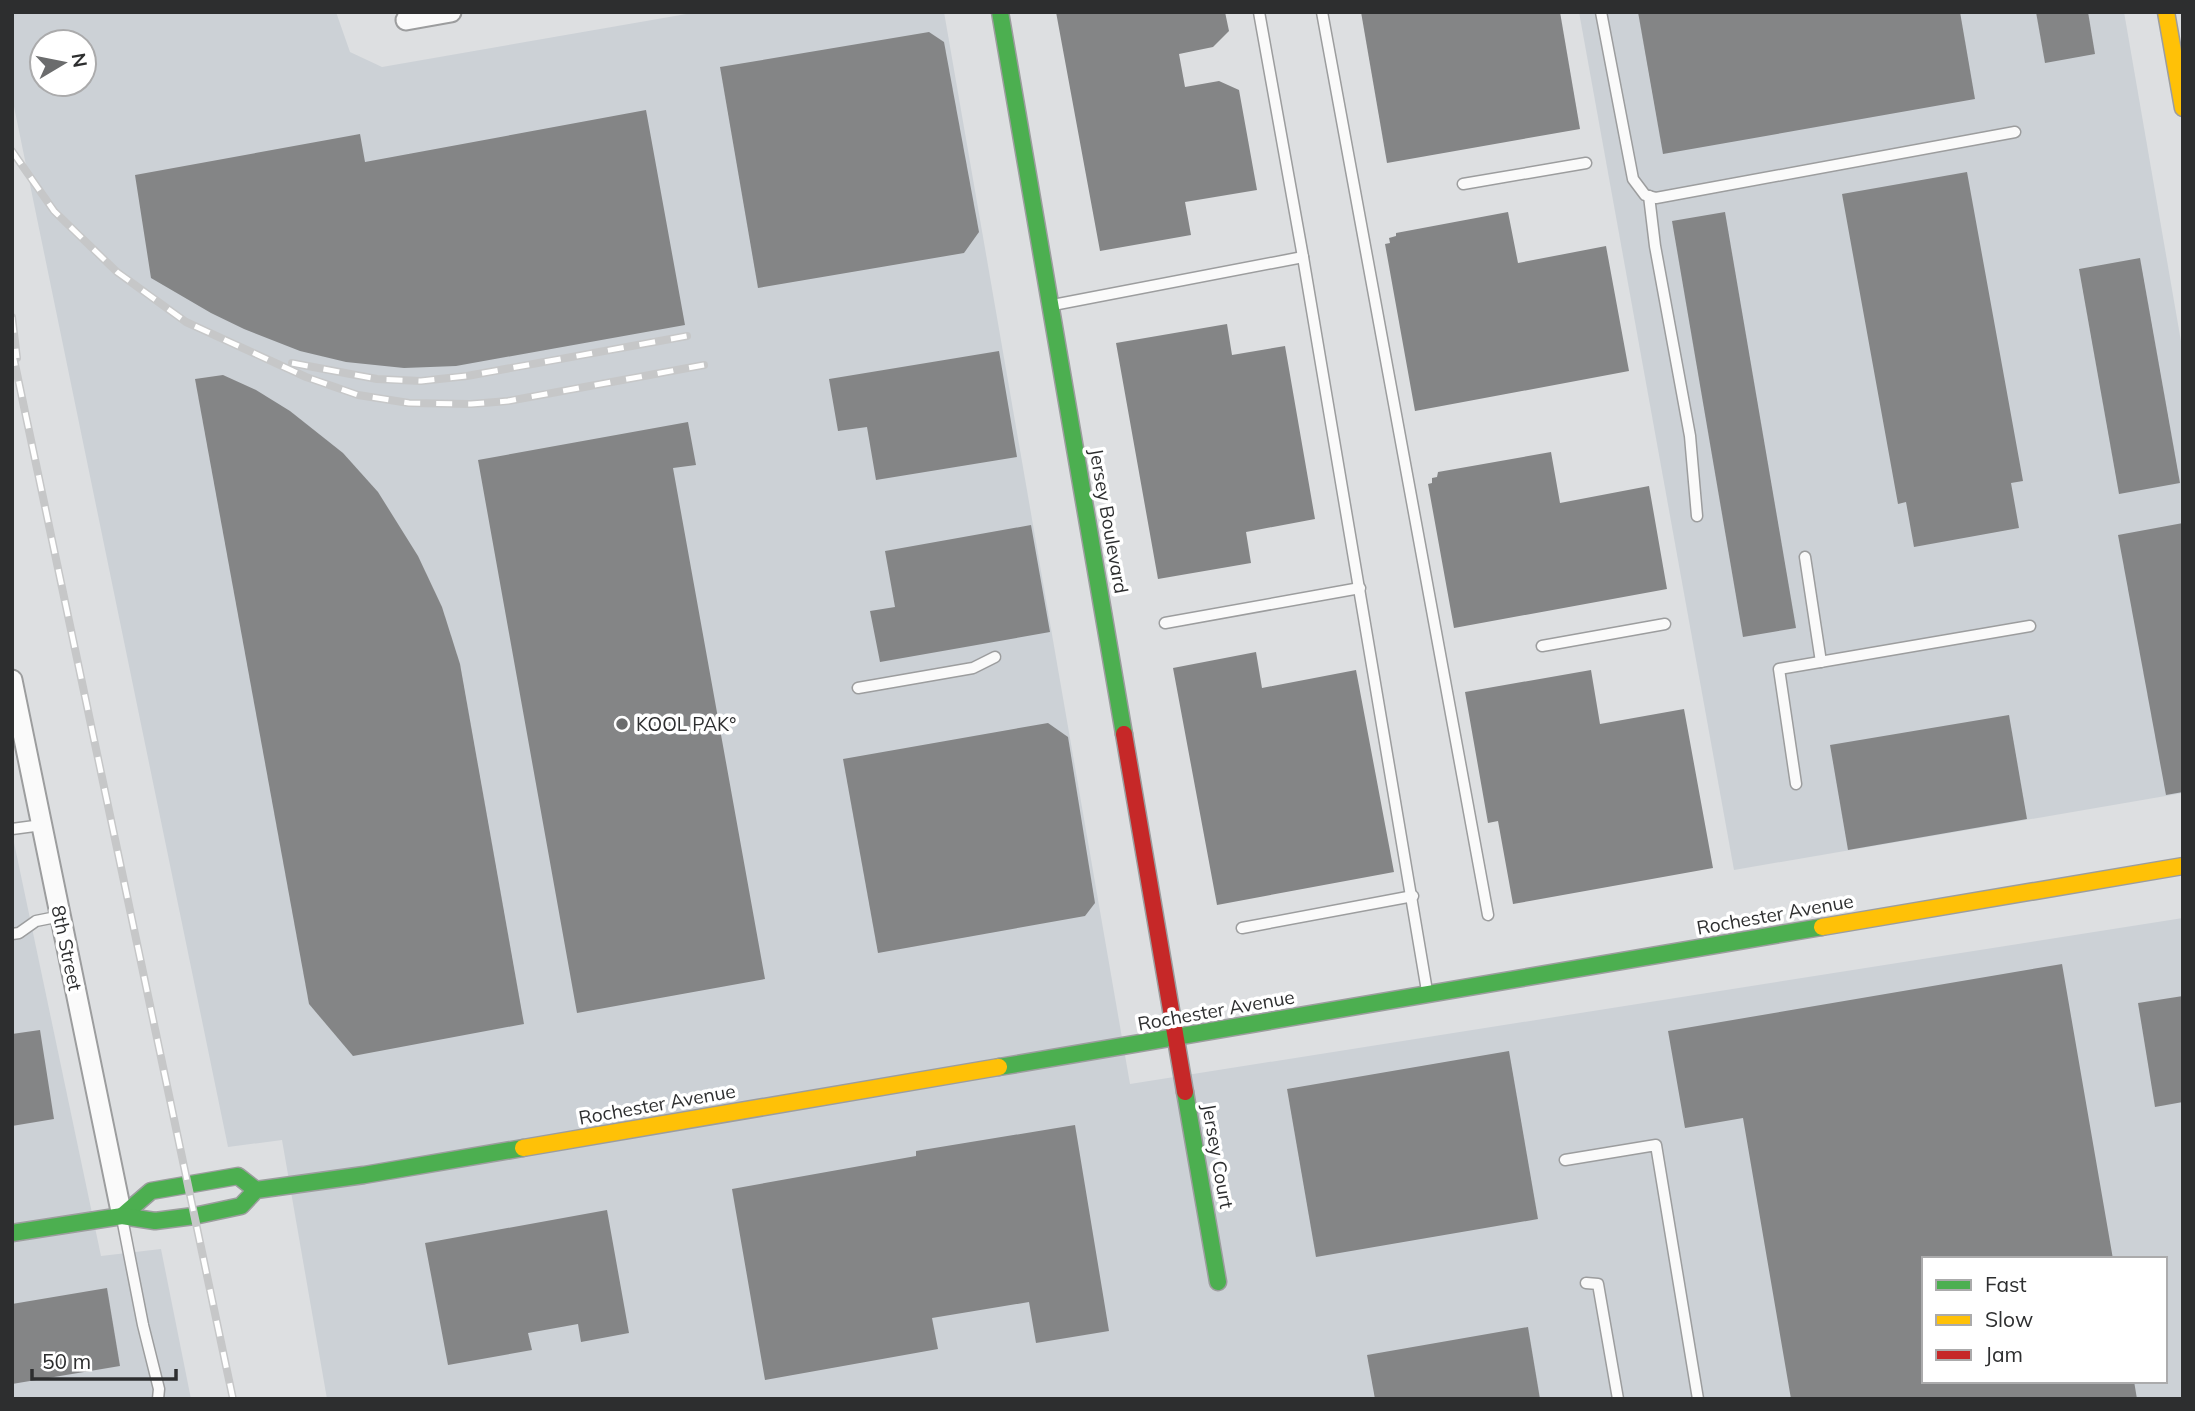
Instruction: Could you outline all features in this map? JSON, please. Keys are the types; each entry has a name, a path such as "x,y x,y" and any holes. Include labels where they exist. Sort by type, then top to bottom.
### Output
{"main road":[{"name":"Jersey Boulevard","path":"1000,12 1176,1037"},
{"path":"2166,12 2183,108"},
{"name":"Rochester Avenue","path":"12,1234 122,1216 155,1221 194,1216 241,1206 256,1190 364,1175 2183,866"},
{"name":"Jersey Court","path":"1176,1037 1218,1282"},
{"name":"Rochester Avenue","path":"122,1216 151,1191 238,1177 256,1190"}],"street":[{"path":"406,20 451,12"},
{"name":"8th Street","path":"12,680 122,1216"}],"lane":[{"path":"1259,12 1360,588 1427,995"},
{"path":"1322,12 1488,915"},
{"path":"1601,12 1633,179 1645,195 1656,198 2014,132"},
{"path":"1463,184 1586,163"},
{"path":"1649,196 1655,246 1690,436 1697,516"},
{"path":"1050,306 1303,257"},
{"path":"1805,557 1821,662"},
{"path":"1165,622 1360,588"},
{"path":"1542,646 1665,624"},
{"path":"1796,784 1779,669 2029,626"},
{"path":"858,688 973,668 995,657"},
{"path":"12,829 42,825"},
{"path":"1242,928 1412,896"},
{"path":"12,934 19,933 36,921 61,916"},
{"path":"1565,1160 1656,1145 1698,1399"},
{"path":"122,1216 143,1325 159,1389 158,1399"},
{"path":"1586,1283 1598,1284 1618,1399"}],"shaded area":[{"path":"12,12 336,12 350,52 382,67 698,12 944,12 1130,1084 2183,918 2183,1399 327,1399 282,1140 228,1147 12,97"},
{"path":"1579,12 2124,12 2183,353 2183,793 1734,870"},
{"path":"12,833 101,1256 161,1249 191,1399 12,1399"}],"building":[{"path":"1056,12 1225,12 1229,31 1213,47 1179,54 1185,87 1219,81 1239,90 1257,190 1185,202 1191,235 1100,251"},
{"path":"1361,12 1560,12 1580,129 1387,163"},
{"path":"1638,12 1960,12 1975,99 1663,154"},
{"path":"2036,12 2088,12 2095,54 2045,63"},
{"path":"929,32 944,42 979,232 964,253 758,288 720,67"},
{"path":"646,110 685,325 456,366 404,368 346,362 300,351 211,313 151,278 135,175 360,134 365,162"},
{"path":"1967,172 2023,481 2011,483 2019,528 1914,547 1906,502 1898,504 1842,194"},
{"path":"1508,212 1518,263 1606,246 1629,371 1415,411 1385,244 1390,243 1389,238 1396,236 1396,233"},
{"path":"1725,212 1796,628 1743,637 1672,221"},
{"path":"2140,258 2180,483 2119,494 2079,269"},
{"path":"1227,324 1232,355 1285,346 1315,519 1246,532 1251,563 1158,579 1116,343"},
{"path":"999,351 1017,457 876,480 867,427 838,431 829,379"},
{"path":"223,375 256,390 290,411 343,453 378,492 418,556 442,607 460,664 524,1024 353,1056 309,1004 195,379"},
{"name":"KOOL PAK°","path":"688,422 696,465 673,468 765,979 577,1013 478,460"},
{"path":"1551,452 1560,503 1649,486 1667,589 1454,628 1428,484 1432,483 1432,478 1437,477 1438,472"},
{"path":"2183,523 2183,792 2166,795 2118,535"},
{"path":"1031,525 1050,632 880,662 870,611 895,607 885,551"},
{"path":"1256,652 1262,688 1356,670 1394,872 1217,905 1173,668"},
{"path":"1591,670 1600,724 1684,709 1713,868 1513,904 1498,821 1488,823 1465,692"},
{"path":"2009,715 2027,819 1848,850 1830,745"},
{"path":"1048,723 1068,737 1095,903 1085,916 878,953 843,759"},
{"path":"2062,964 2113,1257 1922,1257 1922,1383 2134,1383 2137,1399 1791,1399 1743,1118 1685,1128 1668,1031"},
{"path":"2183,996 2183,1102 2155,1107 2138,1003"},
{"path":"40,1030 54,1119 12,1126 12,1034"},
{"path":"1509,1051 1538,1219 1316,1257 1287,1089"},
{"path":"1075,1125 1109,1331 1036,1343 1029,1302 932,1318 938,1349 765,1380 732,1189 916,1156 916,1151"},
{"path":"607,1210 629,1333 581,1342 578,1324 528,1333 532,1350 448,1365 425,1243"},
{"path":"107,1288 120,1366 12,1384 12,1304"},
{"path":"1528,1327 1540,1399 1375,1399 1367,1355"}],"railway":[{"path":"12,151 54,211 117,272 186,322 306,377 358,395 409,403 471,404 508,401 704,365"},
{"path":"12,317 17,358"},
{"path":"292,363 377,379 421,381 467,376 687,336"},
{"path":"12,350 233,1399"}],"traffic: fast":[{"path":"1000,12 1124,734"},
{"path":"999,1067 1822,927"},
{"path":"1185,1092 1218,1282"},
{"path":"12,1233 122,1216 155,1221 194,1216 241,1206 256,1190 523,1148"},
{"path":"122,1216 151,1191 238,1176 256,1190"}],"traffic: slow":[{"path":"2166,12 2183,108"},
{"path":"1822,927 2183,866"},
{"path":"523,1148 999,1067"}],"traffic: jam":[{"path":"1124,734 1185,1092"}],"place":[{"name":"KOOL PAK°","path":"622,724"}]}
